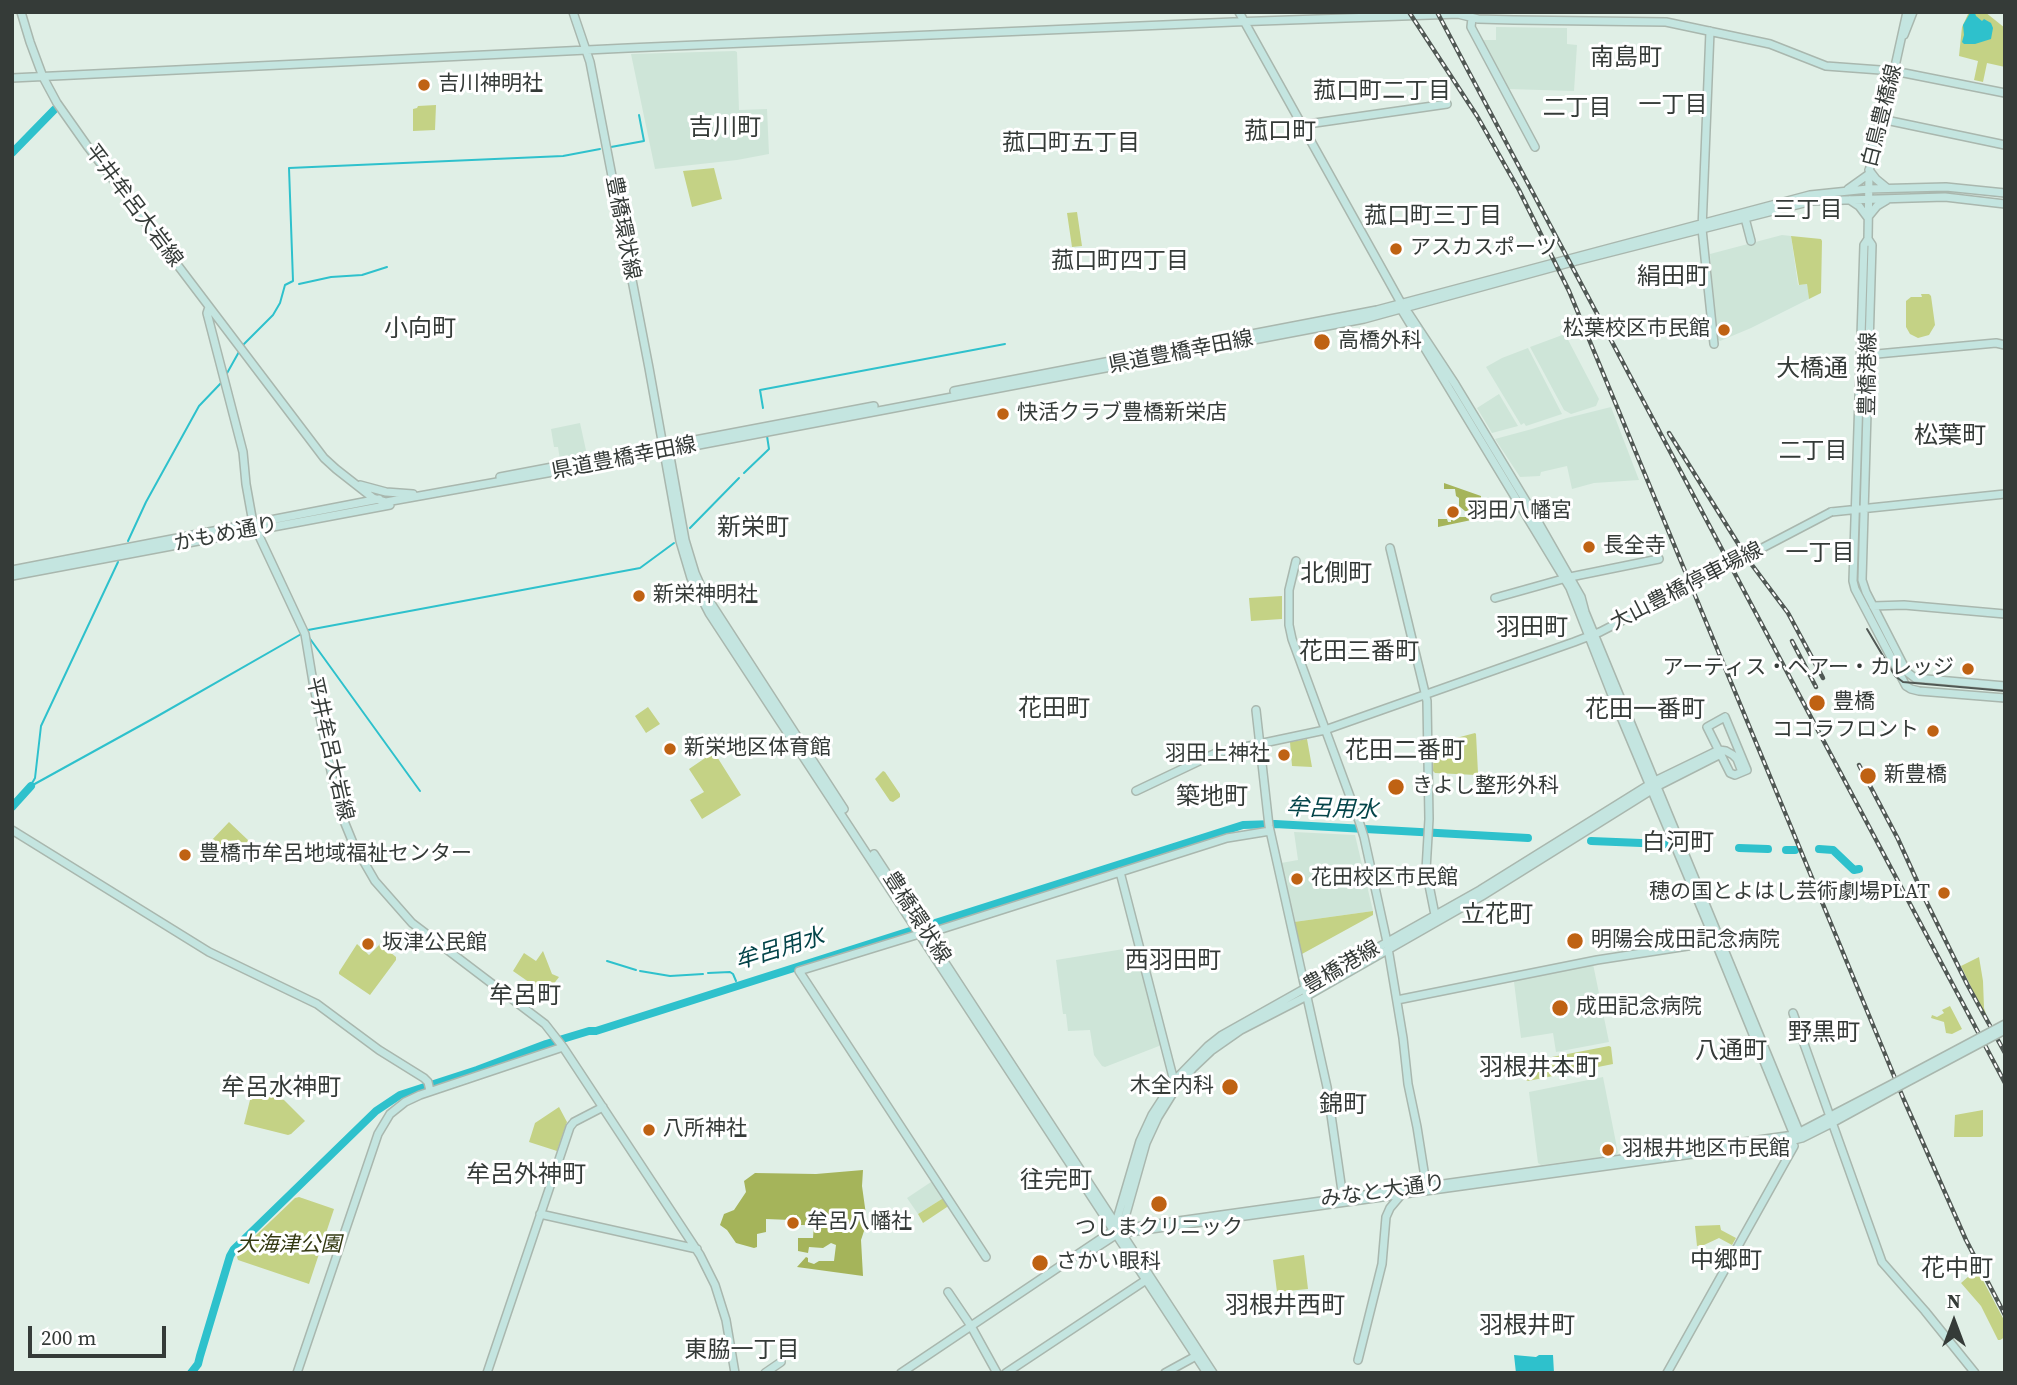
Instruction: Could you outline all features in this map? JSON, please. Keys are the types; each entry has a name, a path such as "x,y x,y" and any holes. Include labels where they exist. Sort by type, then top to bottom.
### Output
{"street":[{"name":"平井牟呂大岩線","path":"21,12 43,76 57,103 209,307 207,313 243,453 254,526 304,632 335,790 347,830 366,867 412,923 527,1009 545,1024 560,1043 697,1250 715,1285 735,1373"},
{"name":"豊橋環状線","path":"573,12 586,50 685,540 703,591 921,930 1213,1373"},
{"path":"1136,791 1216,753 1325,730 1592,636 1567,578 1394,292 1239,12"},
{"name":"白鳥豊橋線","path":"1868,189 1873,144 1894,71 1907,12"},
{"name":"白鳥豊橋線","path":"1901,42 1913,12"},
{"path":"12,78 586,50 1462,14 1472,18 1527,21 1660,21 1770,44 1826,66 1894,71 2005,93"},
{"path":"1472,18 1471,27 1535,147"},
{"path":"1710,32 1702,226 1714,344"},
{"path":"1301,125 1447,104"},
{"path":"1881,119 2005,145"},
{"path":"1844,191 1869,172 1887,188"},
{"name":"県道豊橋幸田線","path":"209,307 335,470 357,484 386,492 410,494 1357,320 1810,195 1868,189 1946,187 2005,193"},
{"name":"豊橋港線","path":"1860,509 1866,355 1864,245 1868,239 1868,189"},
{"name":"県道豊橋幸田線","path":"1702,226 1812,201 1945,197 2005,204"},
{"path":"1849,199 1859,206 1868,218 1877,206 1891,198"},
{"path":"1745,218 1751,241"},
{"path":"1866,355 1996,343 2005,345"},
{"name":"県道豊橋幸田線","path":"371,501 386,502 439,494 665,449"},
{"path":"357,484 365,488 371,501"},
{"path":"356,504 361,494 357,484"},
{"name":"かもめ通り","path":"254,526 410,494"},
{"name":"かもめ通り","path":"12,570 124,551 371,501 439,494"},
{"name":"大山豊橋停車場線","path":"1796,1138 1592,636 1831,512 2005,494"},
{"path":"1860,509 1863,586 1907,672 1915,678 2005,686"},
{"path":"1860,509 1854,585 1906,686 1919,691 2005,698"},
{"path":"1390,548 1427,694 1429,832 1426,870 1435,915"},
{"name":"かもめ通り","path":"12,576 124,551"},
{"path":"1494,598 1567,578 1659,559"},
{"path":"1296,561 1289,590 1289,625 1298,658 1362,829 1397,1000 1408,1084 1427,1189"},
{"path":"1873,606 1890,604 2005,614"},
{"path":"1910,689 1911,675"},
{"path":"1256,710 1269,826 1327,1087 1344,1200"},
{"path":"1725,717 1747,770 1735,775 1730,773 1723,754 1707,727 1725,717"},
{"path":"1654,786 1723,754 1737,759 1742,772"},
{"name":"豊橋港線","path":"1387,946 1654,786"},
{"name":"豊橋港線","path":"1118,1230 1124,1221 1146,1143 1158,1117 1176,1088 1193,1068 1226,1040 1387,946 1482,896 1654,786"},
{"path":"986,1257 799,971 921,930 1269,826"},
{"path":"12,830 209,952 317,1004 379,1049 421,1075 429,1087"},
{"path":"1120,872 1174,1081"},
{"path":"1397,1000 1597,960 1718,941"},
{"name":"豊橋港線","path":"1118,1230 1140,1141 1152,1115 1174,1081 1222,1035 1306,993"},
{"path":"1793,1013 1882,1262 1975,1373"},
{"path":"1895,1086 2005,1024"},
{"path":"1895,1086 2005,1030"},
{"path":"297,1373 378,1134 386,1120 396,1108 429,1087 560,1043"},
{"name":"みなと大通り","path":"901,1373 1118,1230 1796,1138 1895,1086"},
{"path":"487,1373 572,1123 603,1107"},
{"path":"1667,1373 1796,1138"},
{"name":"みなと大通り","path":"1344,1200 1401,1195 1427,1189"},
{"path":"1359,1360 1382,1264 1386,1217 1401,1195"},
{"path":"540,1214 697,1250"},
{"name":"豊橋環状線","path":"1118,1230 1146,1280 1207,1373"},
{"path":"1006,1373 1146,1280"},
{"path":"948,1292 997,1373"},
{"name":"みなと大通り","path":"909,1373 972,1328"},
{"path":"1165,1373 1196,1356"},
{"path":"765,1373 781,1362"}],"shaded area":[{"path":"1496,27 1567,28 1567,44 1577,45 1574,91 1508,89 1482,40 1496,40"},
{"path":"735,51 739,110 767,109 769,154 655,169 631,54"},
{"path":"1782,235 1791,236 1798,285 1807,284 1809,299 1720,341 1717,339 1710,254"},
{"path":"1565,334 1599,399 1596,406 1571,414 1564,410 1530,347"},
{"path":"1528,348 1562,414 1526,426 1524,423 1521,425 1486,367"},
{"path":"1499,394 1518,426 1492,433 1477,408"},
{"path":"1611,407 1639,480 1594,483 1572,489 1567,466 1541,472 1540,476 1520,477 1495,439 1567,418"},
{"path":"580,423 587,455 560,460 558,447 554,447 551,429"},
{"path":"1294,832 1355,835 1373,911 1294,922 1281,863 1298,860"},
{"path":"1136,947 1161,1043 1105,1067 1094,1055 1090,1030 1068,1031 1056,960"},
{"name":"成田記念病院","path":"1593,964 1609,1042 1556,1052 1553,1033 1521,1038 1514,982"},
{"path":"1603,1077 1618,1153 1541,1165 1538,1163 1529,1092"},
{"path":"934,1180 945,1197 918,1214 907,1198"}],"green space":[{"path":"1969,12 1985,12 2005,28 2005,67 1987,63 1983,82 1974,80 1978,61 1959,56 1962,27"},
{"path":"436,105 435,130 413,131 413,109"},
{"path":"714,168 722,199 692,207 683,171"},
{"path":"1077,212 1082,246 1072,247 1067,213"},
{"path":"1791,236 1822,241 1821,293 1809,299 1807,284 1799,285"},
{"path":"1921,294 1931,296 1935,325 1929,335 1918,338 1910,334 1906,327 1906,301 1911,297 1922,297"},
{"path":"1444,483 1481,496 1481,518 1438,527 1438,519 1451,522 1451,519 1454,521 1458,517 1470,517 1470,511 1459,506 1455,489 1444,489"},
{"path":"1282,596 1282,619 1251,621 1249,598"},
{"path":"648,707 660,724 646,733 635,716"},
{"path":"1475,733 1476,775 1433,771 1434,744"},
{"path":"1307,739 1312,767 1292,766 1290,742"},
{"path":"714,752 741,795 702,819 690,800 704,792 689,769"},
{"path":"883,771 900,794 893,802 875,779"},
{"path":"229,822 249,841 230,861 210,842"},
{"path":"1373,911 1373,915 1302,954 1294,922"},
{"path":"357,944 369,955 380,944 396,957 370,995 339,974"},
{"path":"543,951 552,974 559,977 546,994 513,971 524,953 536,961"},
{"path":"1979,957 1984,1008 1990,1026 1961,966"},
{"path":"1950,1006 1962,1029 1952,1034 1946,1033 1944,1022 1931,1018 1932,1015 1937,1017 1944,1013 1942,1010"},
{"path":"1609,1046 1613,1064 1526,1080 1526,1062"},
{"path":"252,1092 284,1100 305,1121 288,1135 244,1124"},
{"path":"559,1107 567,1122 557,1151 529,1142 535,1123"},
{"path":"1983,1110 1983,1136 1954,1137 1955,1115"},
{"name":"牟呂八幡社","path":"863,1170 862,1186 867,1222 861,1240 863,1276 797,1267 806,1257 808,1262 814,1264 819,1261 834,1261 836,1245 831,1243 823,1248 809,1247 808,1253 798,1251 798,1238 813,1238 814,1225 797,1225 797,1215 791,1215 791,1220 766,1219 766,1232 757,1234 757,1247 754,1248 736,1243 720,1225 724,1214 734,1210 746,1192 744,1181 755,1173 816,1174"},
{"name":"大海津公園","path":"299,1197 334,1209 309,1284 238,1260 240,1252 251,1240"},
{"path":"945,1197 950,1205 923,1223 918,1214"},
{"path":"1720,1225 1721,1230 1736,1238 1732,1245 1719,1238 1697,1246 1695,1226"},
{"path":"1304,1255 1308,1289 1277,1292 1273,1260"},
{"path":"1977,1269 2005,1322 2005,1337 2000,1340 1981,1306 1961,1283"}],"water":[{"path":"1970,13 1975,13 1982,21 1984,19 1991,23 1991,39 1975,44 1962,42 1963,25"},
{"path":"1514,1355 1553,1355 1554,1373 1516,1373"}],"waterway":[{"path":"12,153 54,110"},
{"path":"611,147 644,141 639,115"},
{"path":"243,345 273,315 285,285 293,281 289,168 563,156 600,149"},
{"path":"299,284 331,277 362,275 387,267"},
{"path":"763,408 760,390 1005,344"},
{"path":"226,375 240,350"},
{"path":"128,541 146,502 199,406 221,383"},
{"path":"744,473 769,449 767,436"},
{"path":"690,528 739,478"},
{"path":"308,630 640,568 674,543"},
{"path":"31,785 35,778 41,726 118,562"},
{"path":"31,786 303,633"},
{"path":"308,636 420,791"},
{"path":"12,807 31,786"},
{"name":"牟呂用水","path":"191,1373 198,1364 234,1249 376,1111 400,1095 546,1044 596,1031 1243,825 1275,824 1528,838"},
{"name":"牟呂用水","path":"1591,841 1666,844"},
{"name":"牟呂用水","path":"1739,848 1768,849"},
{"name":"牟呂用水","path":"1819,849 1833,850 1854,870 1859,869"},
{"name":"牟呂用水","path":"1786,850 1795,850"},
{"path":"607,961 636,970"},
{"path":"640,971 670,976 703,974"},
{"path":"708,973 730,972 736,981"}],"tram line":[{"path":"1867,629 1895,676 1903,682 2005,691"}],"railway":[{"path":"1409,12 1477,116 1519,190 1569,291 1904,1100 1966,1240 2005,1315"},
{"path":"1437,12 2005,1083"},
{"path":"1669,433 1749,561 1788,613 1823,678"},
{"path":"1792,641 1816,687"},
{"path":"1859,765 1898,839 1967,984 2005,1053"}],"place":[{"name":"吉川神明社","path":"424,85"},
{"name":"アスカスポーツ","path":"1396,249"},
{"name":"松葉校区市民館","path":"1724,330"},
{"name":"高橋外科","path":"1322,342"},
{"name":"快活クラブ豊橋新栄店","path":"1003,414"},
{"name":"羽田八幡宮","path":"1453,512"},
{"name":"長全寺","path":"1589,547"},
{"name":"新栄神明社","path":"639,596"},
{"name":"アーティス・ヘアー・カレッジ","path":"1968,669"},
{"name":"豊橋","path":"1817,703"},
{"name":"ココラフロント","path":"1933,731"},
{"name":"新栄地区体育館","path":"670,749"},
{"name":"羽田上神社","path":"1284,755"},
{"name":"新豊橋","path":"1868,776"},
{"name":"きよし整形外科","path":"1396,787"},
{"name":"豊橋市牟呂地域福祉センター","path":"185,855"},
{"name":"花田校区市民館","path":"1297,879"},
{"name":"穂の国とよはし芸術劇場PLAT","path":"1944,893"},
{"name":"明陽会成田記念病院","path":"1575,941"},
{"name":"坂津公民館","path":"368,944"},
{"name":"成田記念病院","path":"1560,1008"},
{"name":"木全内科","path":"1230,1087"},
{"name":"八所神社","path":"649,1130"},
{"name":"羽根井地区市民館","path":"1608,1150"},
{"name":"つしまクリニック","path":"1159,1204"},
{"name":"牟呂八幡社","path":"793,1223"},
{"name":"さかい眼科","path":"1040,1263"}],"district":[{"name":"南島町","path":"1626,59"},
{"name":"菰口町二丁目","path":"1382,92"},
{"name":"一丁目","path":"1673,106"},
{"name":"二丁目","path":"1577,109"},
{"name":"吉川町","path":"725,129"},
{"name":"菰口町","path":"1280,133"},
{"name":"菰口町五丁目","path":"1071,144"},
{"name":"三丁目","path":"1808,211"},
{"name":"菰口町三丁目","path":"1433,217"},
{"name":"菰口町四丁目","path":"1120,262"},
{"name":"絹田町","path":"1673,278"},
{"name":"小向町","path":"420,330"},
{"name":"大橋通","path":"1812,370"},
{"name":"松葉町","path":"1950,437"},
{"name":"二丁目","path":"1813,452"},
{"name":"新栄町","path":"753,529"},
{"name":"一丁目","path":"1820,554"},
{"name":"北側町","path":"1336,575"},
{"name":"羽田町","path":"1532,629"},
{"name":"花田三番町","path":"1359,653"},
{"name":"花田町","path":"1054,710"},
{"name":"花田一番町","path":"1645,711"},
{"name":"花田二番町","path":"1405,752"},
{"name":"築地町","path":"1212,798"},
{"name":"白河町","path":"1678,844"},
{"name":"立花町","path":"1497,916"},
{"name":"西羽田町","path":"1173,962"},
{"name":"牟呂町","path":"525,997"},
{"name":"野黒町","path":"1824,1034"},
{"name":"八通町","path":"1731,1052"},
{"name":"羽根井本町","path":"1539,1069"},
{"name":"牟呂水神町","path":"281,1089"},
{"name":"錦町","path":"1343,1106"},
{"name":"牟呂外神町","path":"526,1176"},
{"name":"往完町","path":"1056,1182"},
{"name":"中郷町","path":"1726,1262"},
{"name":"花中町","path":"1957,1270"},
{"name":"羽根井西町","path":"1285,1307"},
{"name":"羽根井町","path":"1527,1327"},
{"name":"東脇一丁目","path":"742,1351"}]}
